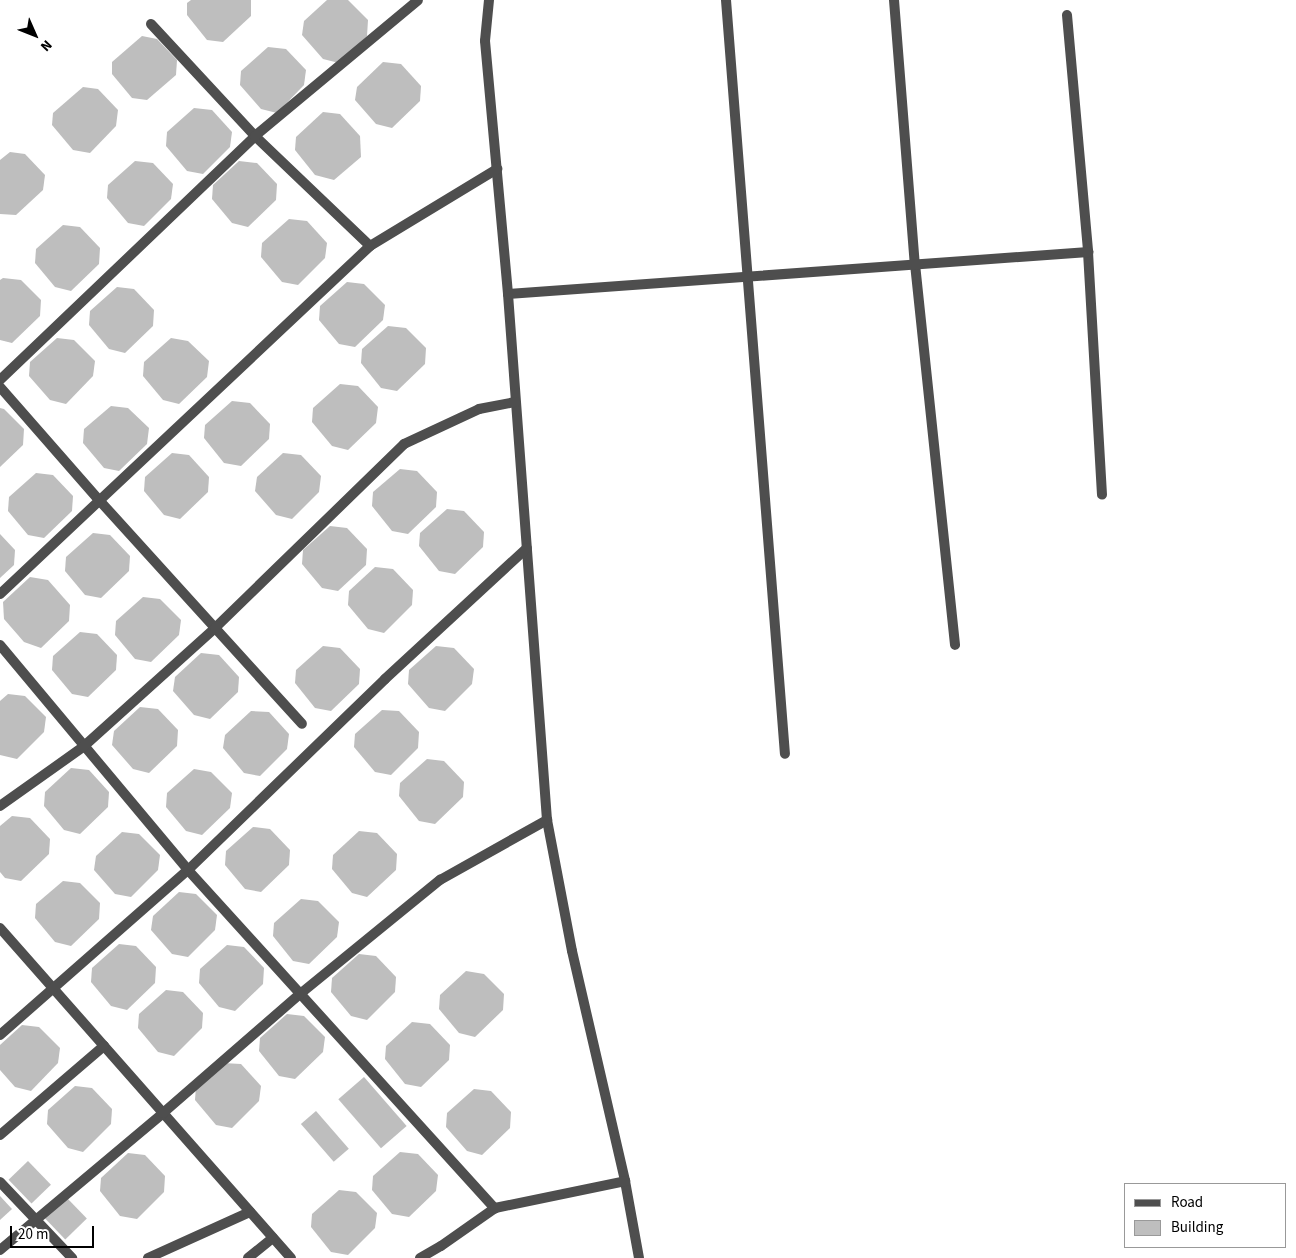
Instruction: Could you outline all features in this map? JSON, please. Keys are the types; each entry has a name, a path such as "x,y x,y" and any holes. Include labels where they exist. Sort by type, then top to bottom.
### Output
{"street":[{"path":"0,380 254,136 418,0"},
{"path":"489,0 485,41 508,294 547,820 572,951 625,1181 639,1258"},
{"path":"726,0 746,277 785,754"},
{"path":"894,0 915,264 955,645"},
{"path":"1067,15 1088,252 1102,495"},
{"path":"151,24 254,136 370,246"},
{"path":"0,594 370,246 497,169"},
{"path":"508,294 1088,252"},
{"path":"0,387 99,500 302,724"},
{"path":"0,806 83,747 215,628 404,444 479,409 515,402"},
{"path":"0,1035 188,870 385,679 527,548"},
{"path":"0,645 83,747 188,870 495,1208"},
{"path":"0,1250 163,1114 300,994 440,880 547,820"},
{"path":"0,928 291,1258"},
{"path":"0,1135 104,1046"},
{"path":"420,1258 441,1246 495,1208 625,1181"},
{"path":"0,1182 72,1258"},
{"path":"148,1258 250,1212"},
{"path":"248,1258 273,1238"},
{"path":"441,1246 442,1258"}],"building":[{"path":"191,0 251,0 251,16 223,42 207,40 187,15 187,3"},
{"path":"327,0 348,0 368,20 367,36 339,63 323,59 302,35 304,21"},
{"path":"142,36 157,39 177,60 176,75 147,100 132,98 112,74 112,62"},
{"path":"268,47 286,49 306,70 304,85 277,113 261,109 240,85 241,71"},
{"path":"383,62 401,64 421,86 420,101 392,128 376,124 355,100 357,87"},
{"path":"83,87 98,89 118,110 116,126 90,153 73,150 52,125 53,113"},
{"path":"194,108 212,110 232,132 230,147 203,174 187,171 166,146 167,132"},
{"path":"323,112 340,114 360,136 361,157 334,180 315,175 295,150 296,137"},
{"path":"10,152 25,154 45,175 43,190 16,215 0,214 0,160"},
{"path":"135,161 153,163 173,184 171,199 144,226 128,223 107,198 108,185"},
{"path":"239,161 257,163 277,184 276,200 248,227 232,223 212,199 213,185"},
{"path":"289,219 307,221 327,243 325,258 298,285 282,282 261,257 262,243"},
{"path":"63,225 80,227 100,248 99,264 71,291 55,287 35,263 36,249"},
{"path":"3,278 21,280 41,300 40,316 12,343 0,340 0,280"},
{"path":"347,282 364,284 385,305 383,320 355,347 339,344 319,320 320,306"},
{"path":"117,287 134,289 154,310 153,326 125,353 109,349 89,325 90,311"},
{"path":"388,326 406,328 426,348 425,364 397,391 381,388 361,363 362,349"},
{"path":"57,338 74,340 95,361 93,376 66,404 50,400 29,376 30,362"},
{"path":"171,338 188,341 209,361 207,377 179,404 163,400 143,376 144,362"},
{"path":"340,384 358,386 378,407 376,423 348,450 332,446 312,422 313,408"},
{"path":"232,401 250,403 270,424 269,439 241,466 224,463 204,438 205,425"},
{"path":"111,406 128,408 149,428 147,444 119,471 104,468 83,443 84,429"},
{"path":"0,408 4,409 24,429 23,445 0,467"},
{"path":"172,453 189,455 209,477 208,492 180,519 164,515 144,491 145,477"},
{"path":"283,453 301,455 321,476 319,492 292,519 276,515 255,491 257,477"},
{"path":"400,469 417,471 437,492 436,507 408,534 392,531 372,506 373,492"},
{"path":"36,473 53,475 73,496 72,511 44,538 28,535 8,511 9,497"},
{"path":"447,509 464,511 484,532 483,547 455,574 439,571 419,546 420,533"},
{"path":"330,526 347,528 367,549 366,565 338,591 322,588 302,564 303,550"},
{"path":"93,533 110,535 130,556 129,571 101,598 85,595 65,571 66,557"},
{"path":"0,534 15,550 14,565 0,578"},
{"path":"375,567 393,569 413,590 412,605 384,633 368,629 348,605 349,591"},
{"path":"30,577 48,580 70,605 69,621 41,648 24,642 4,619 3,602"},
{"path":"143,597 160,599 181,620 179,635 151,662 135,659 115,635 116,621"},
{"path":"80,632 97,634 117,655 116,670 88,697 72,694 52,670 53,656"},
{"path":"323,646 340,648 360,669 359,684 331,711 315,708 295,683 296,670"},
{"path":"436,646 454,648 474,669 472,684 445,711 429,708 408,684 409,670"},
{"path":"201,653 219,655 239,677 238,692 210,719 194,715 173,691 175,677"},
{"path":"8,694 25,696 46,717 44,732 17,759 0,755 0,701"},
{"path":"140,707 158,709 178,730 177,746 149,773 133,769 112,745 114,731"},
{"path":"382,710 399,711 419,732 418,748 391,775 375,772 354,747 355,734"},
{"path":"251,711 269,712 289,734 287,749 260,776 244,773 223,748 225,735"},
{"path":"427,759 444,761 464,782 463,797 435,824 419,821 399,796 400,783"},
{"path":"71,768 89,770 109,792 108,807 80,834 64,830 44,806 45,792"},
{"path":"194,769 211,772 232,793 230,808 202,835 186,831 166,807 167,793"},
{"path":"12,816 30,818 50,839 49,854 21,881 5,878 0,872 0,826"},
{"path":"253,827 270,829 290,850 289,865 261,892 245,889 225,865 226,851"},
{"path":"359,831 377,833 397,854 396,870 367,897 352,893 332,869 333,855"},
{"path":"122,832 139,834 160,855 158,870 131,897 115,894 94,870 96,856"},
{"path":"63,881 80,883 100,903 99,919 71,946 55,942 35,918 36,904"},
{"path":"179,892 196,894 217,915 215,930 188,957 172,954 151,930 153,916"},
{"path":"301,899 318,901 339,922 337,937 309,964 293,961 273,936 274,923"},
{"path":"119,944 136,946 156,967 155,983 127,1010 111,1006 91,982 92,968"},
{"path":"227,945 244,947 264,968 263,984 235,1011 219,1007 199,983 200,969"},
{"path":"359,954 376,956 396,977 395,992 367,1020 351,1016 331,992 332,978"},
{"path":"466,971 484,974 504,994 503,1010 475,1037 459,1033 439,1009 440,995"},
{"path":"166,990 183,992 203,1013 202,1028 174,1056 158,1052 138,1028 139,1014"},
{"path":"287,1014 304,1016 325,1037 323,1052 295,1079 279,1076 259,1051 260,1038"},
{"path":"412,1022 430,1024 450,1045 449,1060 421,1087 405,1084 385,1059 386,1046"},
{"path":"22,1025 39,1027 60,1048 58,1063 31,1091 15,1087 0,1070 0,1045"},
{"path":"223,1063 241,1064 261,1086 259,1101 232,1128 216,1125 195,1100 196,1086"},
{"path":"364,1077 407,1126 381,1148 338,1099"},
{"path":"75,1086 92,1088 112,1109 111,1124 83,1152 68,1148 47,1124 48,1110"},
{"path":"474,1089 491,1091 511,1112 510,1128 482,1155 467,1151 446,1127 447,1113"},
{"path":"316,1111 349,1149 334,1162 301,1124"},
{"path":"400,1152 418,1154 438,1175 436,1191 409,1217 392,1214 372,1190 373,1176"},
{"path":"128,1153 145,1155 165,1176 164,1192 137,1219 120,1216 100,1191 101,1178"},
{"path":"28,1161 51,1185 32,1203 9,1180"},
{"path":"339,1190 356,1192 377,1213 375,1228 348,1255 331,1252 311,1227 312,1214"},
{"path":"0,1196 12,1209 0,1220"},
{"path":"66,1197 87,1219 65,1239 44,1218"}]}
